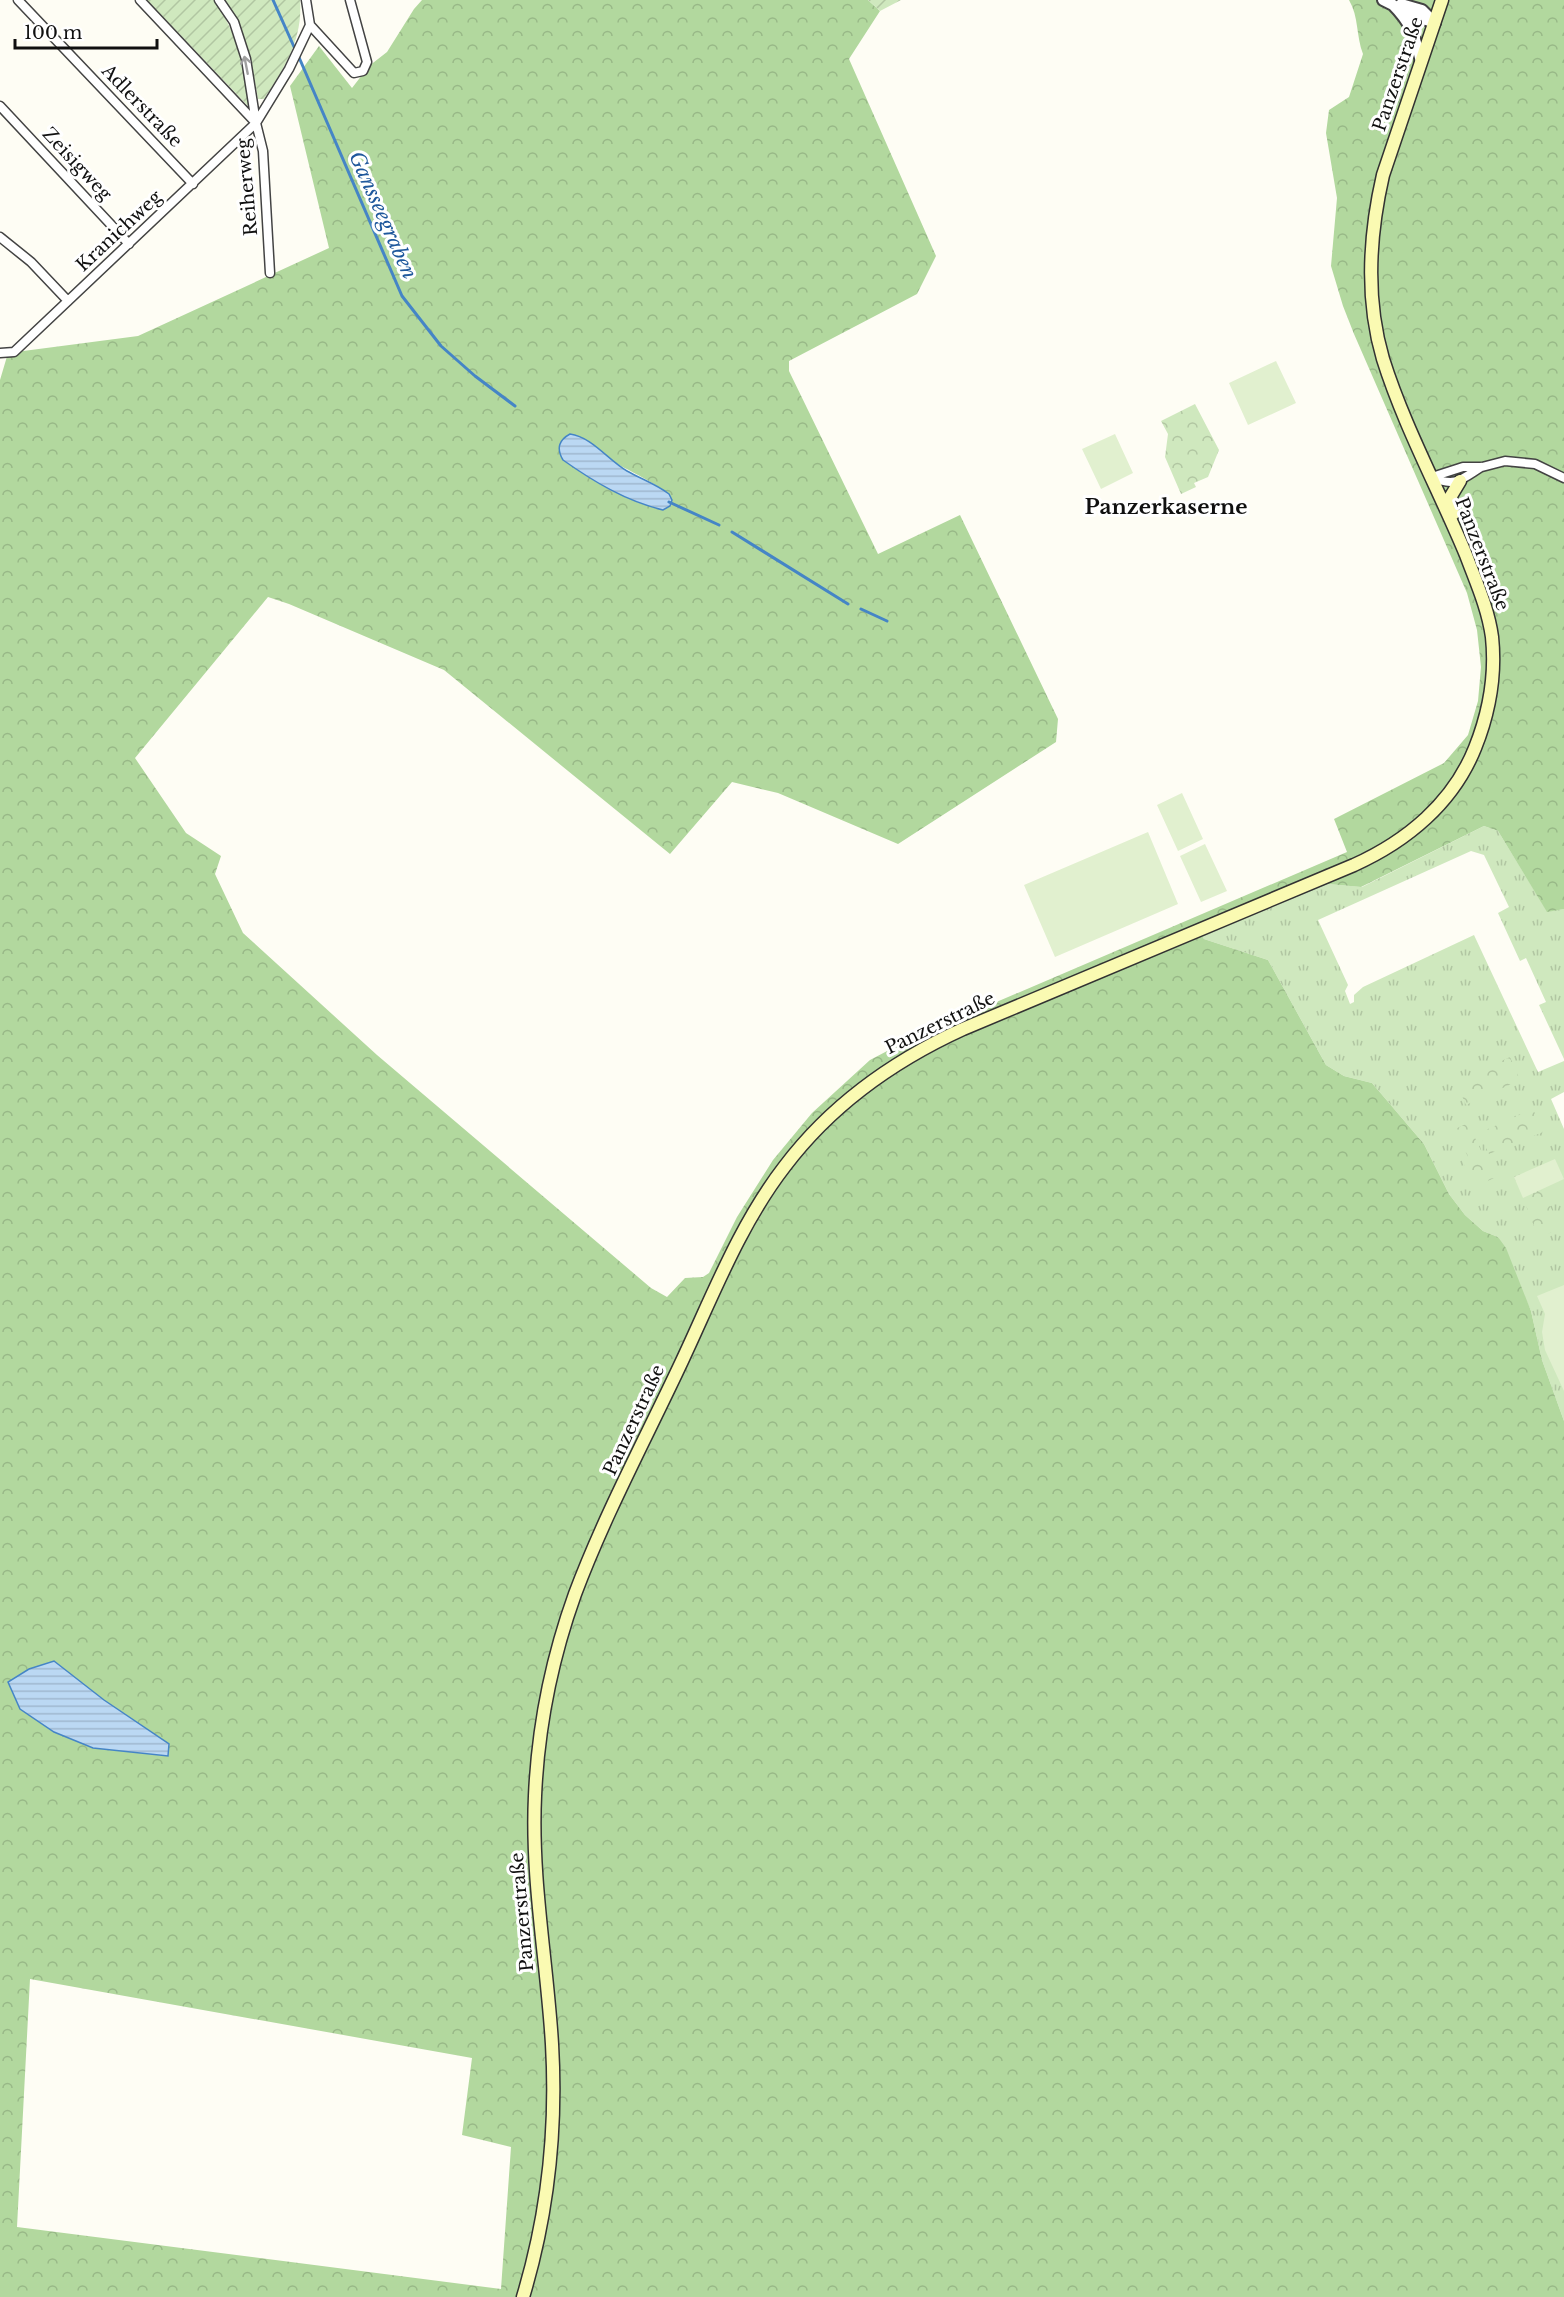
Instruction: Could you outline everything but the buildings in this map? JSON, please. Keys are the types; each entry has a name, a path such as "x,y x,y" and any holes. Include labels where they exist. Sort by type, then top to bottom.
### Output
{"main road":[{"name":"Panzerstraße","path":"524,2297 537,2249 551,2160 554,2086 549,2001 535,1874 535,1792 540,1741 551,1678 575,1595 610,1512 744,1232 766,1192 785,1166 834,1111 865,1085 909,1056 963,1029 1371,857 1428,818 1453,789 1471,758 1487,711 1492,684 1493,657 1489,619 1456,532 1384,359 1375,321 1371,271 1372,241 1378,197 1391,150 1442,0"},
{"path":"1456,532 1450,502 1460,481"}],"street":[{"name":"Adlerstraße","path":"18,0 193,184"},
{"name":"Reiherweg","path":"140,0 256,123 263,151 270,273"},
{"path":"219,0 234,22 246,59 256,123"},
{"path":"306,0 310,25 354,73 363,71 367,62 350,0"},
{"path":"1387,2 1434,23"},
{"path":"1387,2 1410,2 1422,10 1434,23"},
{"path":"1387,2 1408,21 1421,62"},
{"name":"Kranichweg","path":"0,353 14,352 256,123 289,69 310,25"},
{"name":"Zeisigweg","path":"0,106 129,244"},
{"path":"0,237 31,262 68,302"},
{"path":"1432,477 1463,467 1505,461 1535,464 1564,478"},
{"path":"1432,477 1445,483 1460,481 1482,466"}],"green space":[{"path":"147,0 214,0 234,38 242,64 250,106 248,106"},
{"path":"225,0 300,0 299,27 291,52 264,99 258,99 243,35"},
{"path":"422,0 868,0 880,11 849,59 936,256 917,294 789,361 789,371 878,554 960,515 1058,719 1056,742 898,844 778,793 732,782 670,854 444,670 268,597 135,758 186,833 221,856 215,874 243,933 377,1055 651,1288 667,1297 685,1278 703,1277 709,1273 737,1217 773,1160 812,1113 870,1060 910,1039 1347,852 1334,819 1444,763 1468,735 1478,701 1481,667 1477,630 1467,593 1354,334 1331,266 1337,198 1326,133 1329,110 1349,97 1363,54 1349,0 1564,0 1564,909 1547,912 1498,831 1484,826 1361,887 1328,884 1202,936 1204,939 1268,960 1326,1065 1344,1076 1372,1083 1424,1144 1449,1194 1465,1215 1483,1231 1498,1237 1506,1248 1531,1311 1542,1360 1564,1421 1564,2297 0,2297 0,380 8,353 138,336 329,248 290,86 319,46 352,88 369,66 387,52","holes":["609,459 661,489 672,500 663,510 649,506 598,483 563,460","54,1661 104,1700 169,1744 168,1756 93,1748 54,1732 20,1709","30,1979 472,2058 462,2135 511,2147 501,2289 17,2227"]},
{"path":"868,0 901,0 880,11"},
{"path":"1276,361 1296,403 1248,425 1229,383"},
{"path":"1195,404 1219,450 1208,477 1194,483 1196,487 1181,494 1165,457 1168,434 1161,421"},
{"path":"1115,434 1133,473 1101,489 1082,449"},
{"path":"1182,793 1203,839 1178,851 1157,805"},
{"path":"1484,826 1498,831 1547,911 1564,909 1564,1059 1539,1005 1546,1002 1526,958 1520,961 1498,913 1509,907 1484,855 1471,851 1318,920 1348,985 1345,991 1350,1004 1354,1002 1354,995 1363,987 1474,935 1538,1072 1564,1061 1564,1092 1551,1099 1564,1129 1564,1421 1542,1360 1531,1311 1498,1237 1483,1231 1465,1215 1449,1194 1424,1144 1372,1083 1344,1076 1326,1065 1268,960 1204,939 1202,936 1328,884 1362,887"},
{"path":"1148,832 1178,904 1055,957 1024,885"},
{"path":"1205,844 1227,891 1201,902 1180,856"},
{"path":"1510,1057 1520,1080 1466,1105 1456,1082"},
{"path":"1533,1109 1543,1132 1489,1154 1479,1133"},
{"path":"1468,1123 1494,1178 1475,1187 1462,1160 1468,1157 1455,1129"},
{"path":"1555,1159 1564,1179 1523,1198 1514,1177"},
{"path":"1543,1190 1560,1228 1539,1238 1523,1198"},
{"path":"1564,1285 1564,1391 1545,1350 1542,1332 1545,1314 1537,1296"}],"water":[{"path":"570,434 593,444 627,471 669,494 672,500 670,506 663,510 623,496 563,460 560,445 563,439"},
{"path":"54,1661 104,1700 169,1744 168,1756 93,1748 54,1732 20,1709 8,1682 29,1669"}],"waterway":[{"name":"Gansseegraben","path":"273,0 295,49"},
{"name":"Gansseegraben","path":"298,55 402,296 441,346 475,376 515,406"},
{"name":"Gansseegraben","path":"669,502 719,525"},
{"name":"Gansseegraben","path":"732,532 848,604"},
{"name":"Gansseegraben","path":"861,609 887,621"}],"district":[{"name":"Panzerkaserne","path":"1166,507"}]}
